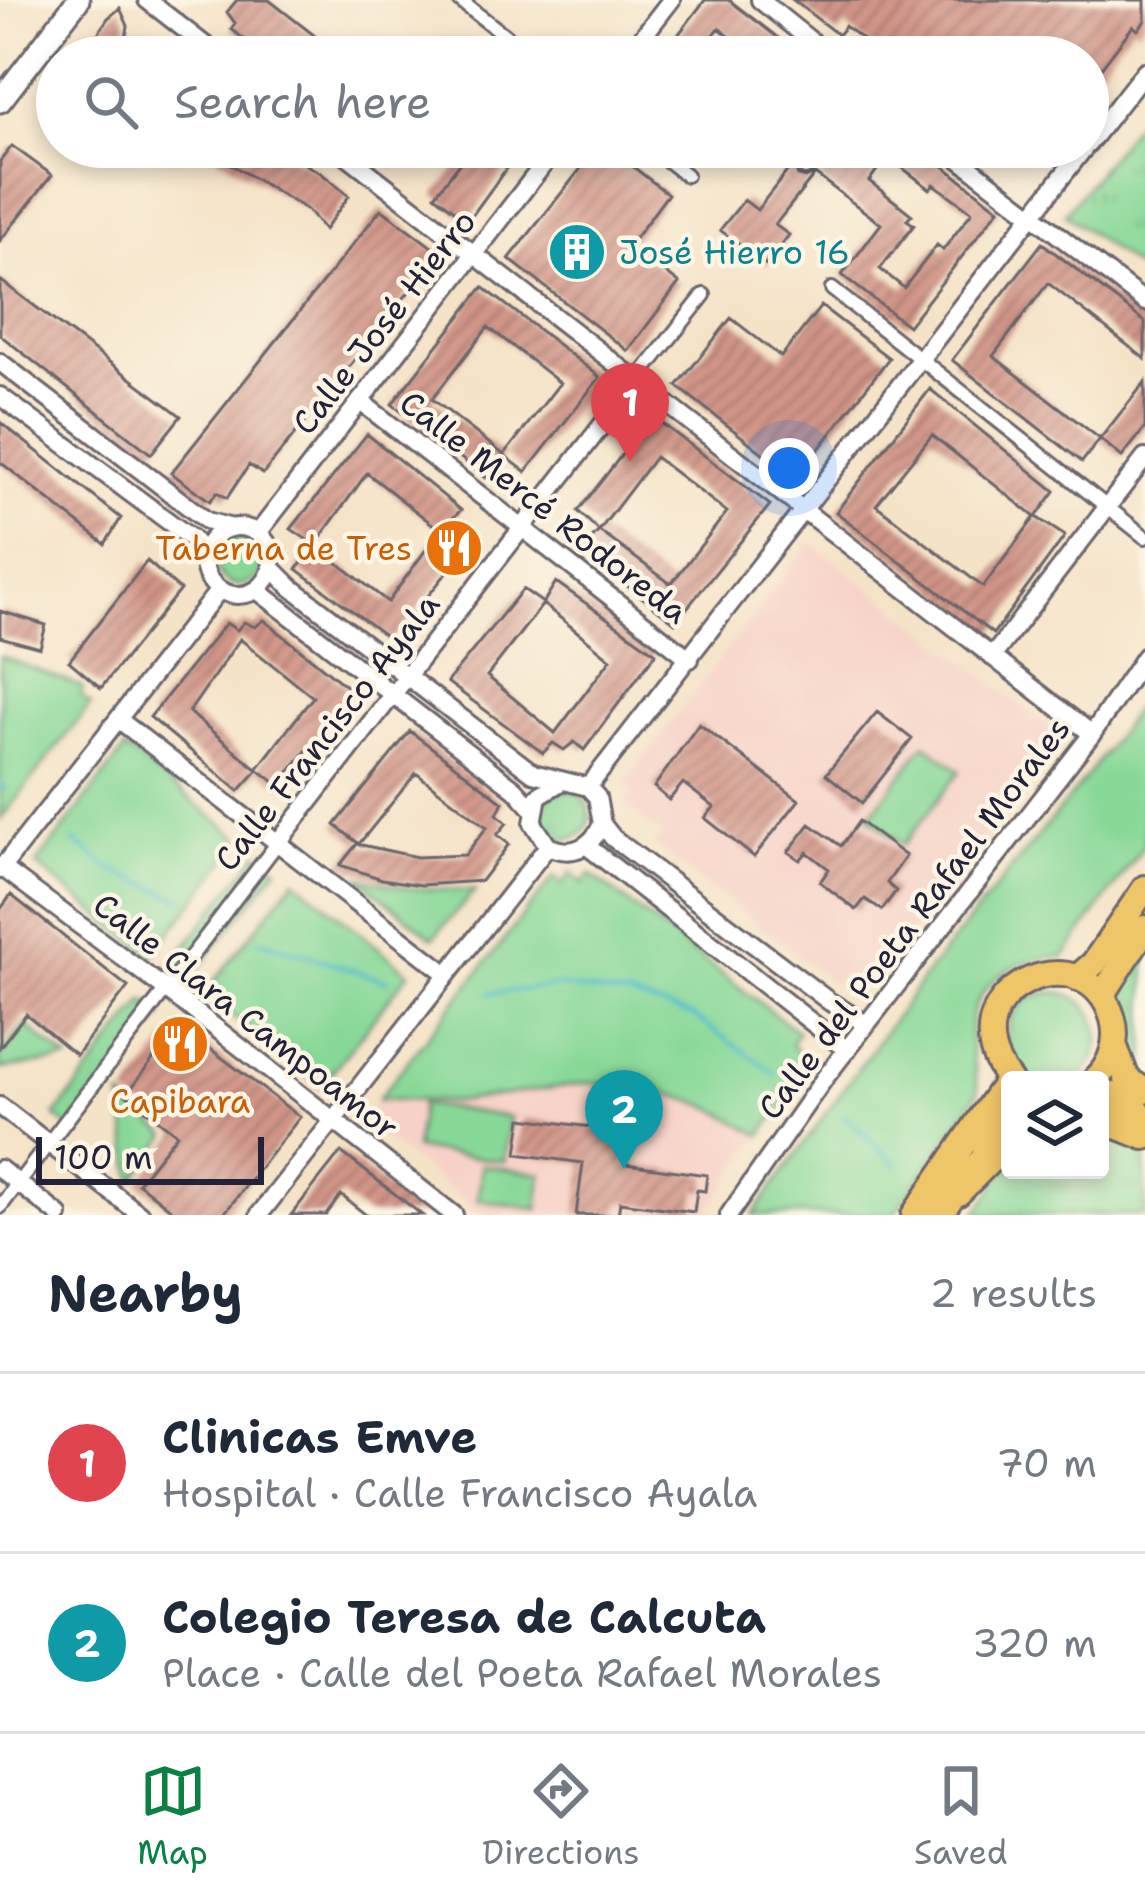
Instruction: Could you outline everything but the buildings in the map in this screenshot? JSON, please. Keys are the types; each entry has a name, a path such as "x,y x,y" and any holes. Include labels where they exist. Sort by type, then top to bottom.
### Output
{"highway":[{"path":"1109,1120 1145,1134"},
{"path":"948,1203 1001,1146"}],"main road":[{"path":"1077,978 1088,971 1145,888"},
{"path":"1102,996 1145,928"},
{"path":"1004,1071 991,1046 991,1027 1007,993 1040,974 1077,978 1102,996 1115,1029 1105,1071"},
{"path":"1114,1047 1127,1079 1145,1091"},
{"path":"914,1215 1001,1091"},
{"path":"1109,1094 1145,1117"},
{"path":"948,1203 1001,1127"}],"street":[{"path":"50,36 78,0"},
{"path":"146,0 193,36"},
{"path":"459,0 506,36"},
{"path":"643,36 671,0"},
{"path":"760,0 805,36"},
{"path":"0,100 36,54"},
{"path":"1109,117 1145,71"},
{"path":"363,168 1092,734"},
{"name":"Calle José Hierro","path":"258,533 541,168"},
{"path":"676,168 686,176"},
{"path":"970,168 1145,302"},
{"path":"588,787 1069,168"},
{"path":"832,289 1145,537"},
{"name":"Calle Francisco Ayala","path":"0,1207 704,296"},
{"path":"0,362 207,521 258,533 267,542 272,568 533,773 588,787 597,797 602,824 613,838 866,1024"},
{"path":"0,396 192,539 204,554"},
{"name":"Calle Mercé Rodoreda","path":"360,401 690,659"},
{"path":"992,656 1145,458"},
{"path":"232,527 219,532 204,554 204,568 219,590 244,595 257,590 272,568"},
{"path":"1,868 219,590"},
{"path":"257,590 515,789 533,809 538,836 548,846 560,851 587,846 602,824"},
{"name":"Calle del Poeta Rafael Morales","path":"729,1215 866,1024 1092,734 1145,656"},
{"path":"118,718 447,974"},
{"path":"533,809 548,787 561,782"},
{"path":"259,1215 548,846"},
{"path":"587,846 847,1050"},
{"name":"Calle Clara Campoamor","path":"1,868 454,1215"},
{"path":"0,1106 141,1215"},
{"path":"0,1169 59,1215"}],"shaded area":[{"path":"810,542 1062,737 873,978 868,976 859,985 843,973 834,983 654,845 663,835 624,805 633,794 624,784"},
{"path":"586,1083 648,1087 711,1107 761,1135 704,1215 484,1215 362,1121 378,1099 454,1102"}],"green space":[{"path":"1145,111 1145,275 1065,214 1101,168 1109,168 1109,157"},
{"path":"239,537 256,544 263,561 256,578 239,585 222,578 215,561 222,544"},
{"path":"0,656 82,687 82,698 91,704 0,820"},
{"path":"1145,695 1145,844 1064,957 1014,967 988,986 972,1016 970,1034 978,1092 894,1215 753,1215 930,969 1088,775"},
{"path":"925,744 960,771 903,845 869,817"},
{"path":"125,749 242,839 152,957 36,865"},
{"path":"566,791 583,798 590,815 583,832 566,839 549,832 542,815 549,798"},
{"path":"259,852 278,868 188,981 169,967"},
{"path":"571,872 583,884 590,874 798,1032 791,1045 805,1057 799,1073 803,1079 761,1135 711,1107 648,1087 586,1083 454,1102 378,1099 554,877 563,884"},
{"path":"357,877 408,888 475,891 433,938"},
{"path":"295,879 409,973 321,1086 204,994"},
{"path":"1145,957 1145,1070 1131,1057 1132,1025 1124,995 1127,982"},
{"path":"1053,992 1071,996 1095,1020 1099,1038 1095,1056 1084,1071 1022,1071 1011,1056 1007,1038 1011,1020 1035,996"},
{"path":"145,1000 163,1015 73,1131 55,1116"},
{"path":"25,1025 69,1060 0,1069 0,1058"},
{"path":"122,1098 168,1135 133,1181"},
{"path":"421,1104 510,1117 504,1161 415,1149"},
{"path":"1109,1136 1145,1154 1145,1215 976,1215 1001,1176 1109,1179"},
{"path":"482,1165 542,1174 538,1209 478,1200"}],"waterway":[{"path":"0,785 6,788"},
{"path":"74,841 112,870 182,899"},
{"path":"259,940 388,981"},
{"path":"490,993 558,986 631,997 693,1016 775,1073"},
{"path":"844,1115 897,1165"}],"place":[{"name":"José Hierro 16","path":"577,252"},
{"name":"Clinicas Emve","path":"630,462"},
{"name":"Taberna de Tres","path":"454,548"},
{"name":"Capibara","path":"180,1044"},
{"name":"Colegio Teresa de Calcuta","path":"624,1169"}]}
